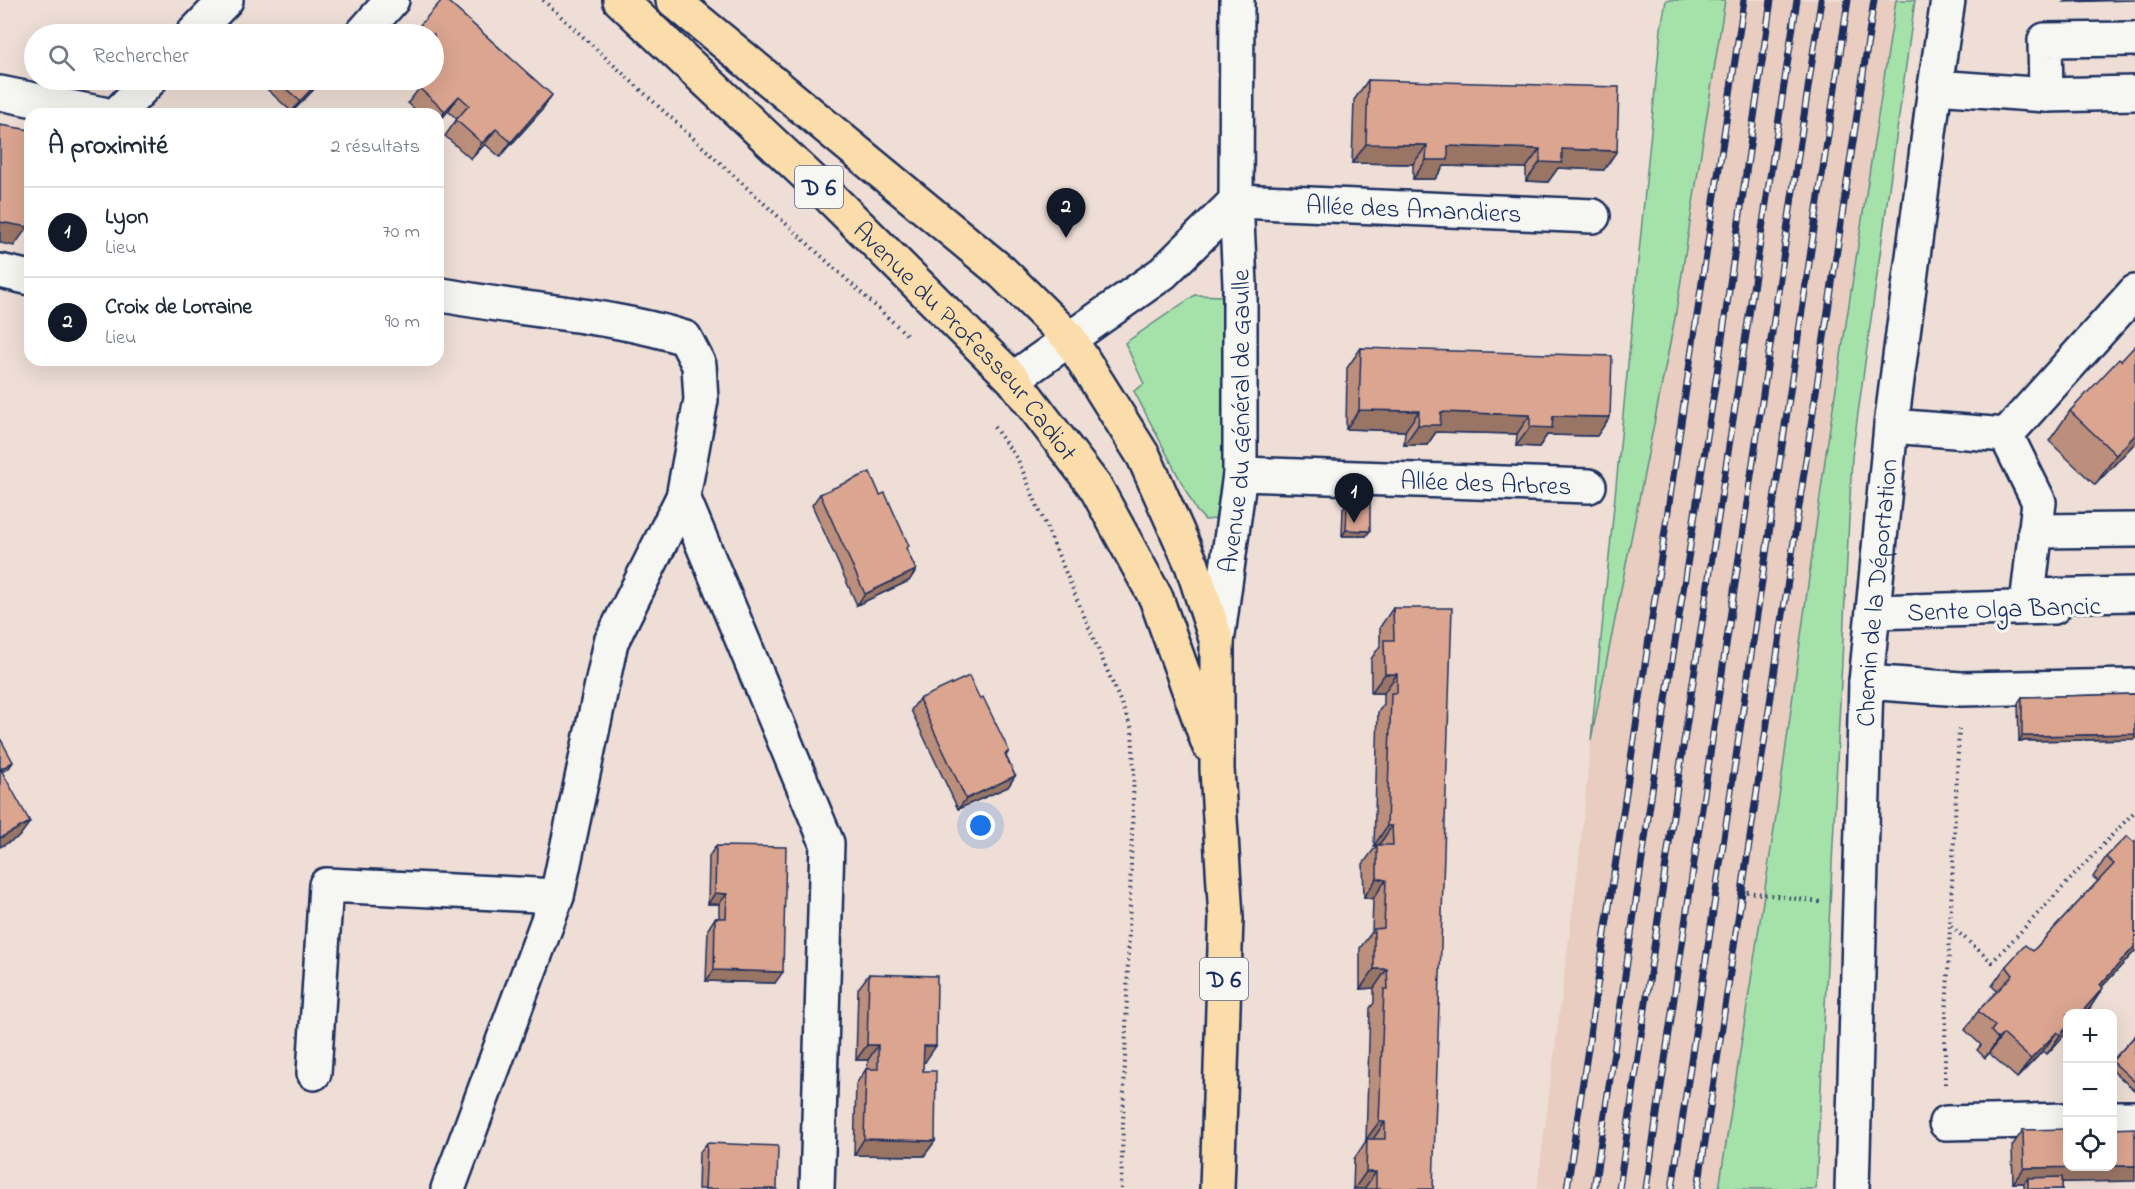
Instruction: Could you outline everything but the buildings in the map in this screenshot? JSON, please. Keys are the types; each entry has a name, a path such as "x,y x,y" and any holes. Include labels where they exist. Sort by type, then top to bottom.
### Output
{"main road":[{"name":"Avenue du Professeur Cadiot","path":"620,0 831,198 1013,379 1095,488"},
{"name":"D 6","path":"673,0 1002,272 1070,339"},
{"name":"Avenue du Général de Gaulle","path":"1070,339 1144,457 1192,565 1217,642 1217,770 1226,918 1217,1189"},
{"name":"Avenue du Général de Gaulle","path":"1095,488 1156,598 1217,770"}],"street":[{"path":"203,24 226,0"},
{"path":"371,24 392,0"},
{"name":"Avenue du Général de Gaulle","path":"1217,642 1240,474 1240,284 1236,201 1237,0"},
{"name":"Chemin de la Déportation","path":"1852,1189 1866,682 1891,426 1948,0"},
{"path":"2046,95 2045,40 2135,39"},
{"path":"1935,87 2046,95 2135,93"},
{"path":"123,108 140,90"},
{"path":"0,93 74,108"},
{"path":"1013,379 1163,273 1236,201"},
{"name":"Allée des Amandiers","path":"1236,201 1593,216"},
{"path":"0,271 24,277"},
{"path":"2006,435 2135,292"},
{"path":"444,295 482,303 647,326 685,338 699,365 700,400 683,497 611,642 557,896 447,1189"},
{"path":"1891,426 2006,435"},
{"path":"2006,435 2038,502 2028,596 2135,594"},
{"name":"Allée des Arbres","path":"1240,474 1589,486"},
{"path":"683,497 827,843 817,1189"},
{"path":"2035,531 2135,530"},
{"name":"Sente Olga Bancic","path":"1873,612 2135,605"},
{"path":"1866,682 1961,689 2135,686"},
{"path":"314,1073 326,885 557,896"},
{"path":"2117,1118 2135,1118"},
{"path":"1946,1123 2063,1120"}],"path":[{"path":"543,0 914,341"},
{"path":"993,424 1018,460 1132,729 1134,768 1121,1189"},
{"path":"1946,1123 1945,1038 1961,689"},
{"path":"1951,926 1992,962 2135,812"},
{"path":"1741,891 1860,907"}],"shaded area":[{"path":"1666,0 1915,0 1852,457 1816,1189 1537,1189 1580,852 1661,29"}],"green space":[{"path":"1666,0 1725,0 1675,318 1591,740 1661,29"},
{"path":"1896,0 1915,0 1852,457 1816,1189 1719,1189 1780,790 1826,453"},
{"path":"1195,295 1223,296 1223,507 1216,519 1205,520 1196,510 1134,391 1144,384 1125,343"}],"railway":[{"path":"1567,1189 1744,0"},
{"path":"1594,1189 1771,0"},
{"path":"1619,1189 1679,774 1797,0"},
{"path":"1646,1189 1821,0"},
{"path":"1672,1189 1848,0"},
{"path":"1698,1189 1874,0"}],"place":[{"name":"Croix de Lorraine","path":"1066,238"},
{"name":"Lyon","path":"1354,523"}]}
